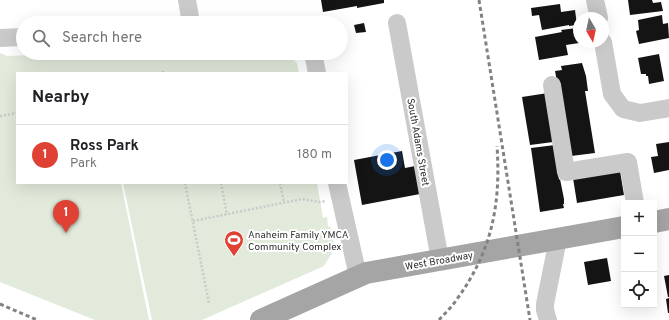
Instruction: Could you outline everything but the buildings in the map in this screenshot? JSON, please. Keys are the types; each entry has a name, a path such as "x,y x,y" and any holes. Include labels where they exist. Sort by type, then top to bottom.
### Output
{"main road":[{"path":"657,222 669,220"},
{"name":"West Broadway","path":"261,320 358,276 621,228"}],"street":[{"path":"187,0 190,16"},
{"path":"595,0 597,12"},
{"name":"South Adams Street","path":"397,23 440,260"},
{"path":"0,38 16,37"},
{"path":"604,48 612,94 623,109 640,113 669,108"},
{"path":"314,60 316,72"},
{"path":"552,85 566,172 628,162 634,200"},
{"path":"337,184 358,276"},
{"path":"545,315 558,239"}],"path":[{"path":"0,116 16,113"},
{"path":"185,184 209,303"},
{"path":"221,184 227,215"},
{"path":"280,184 284,203"},
{"path":"193,222 302,199 319,202 329,200"}],"green space":[{"path":"0,53 7,56 16,56 16,60 293,60 297,63 299,72 16,72 16,184 121,184 149,320 95,320 0,282"},
{"name":"Anaheim Family YMCA Community Complex","path":"123,184 317,184 323,218 327,217 328,227 330,226 335,248 324,266 202,320 152,320"}],"railway":[{"path":"479,0 530,320"},
{"path":"439,320 453,305 469,281 479,263 486,245 492,226 495,207 498,167 497,146"},
{"path":"0,304 37,320"}],"place":[{"name":"Ross Park","path":"66,233"},
{"name":"Anaheim Family YMCA Community Complex","path":"234,257"}]}
